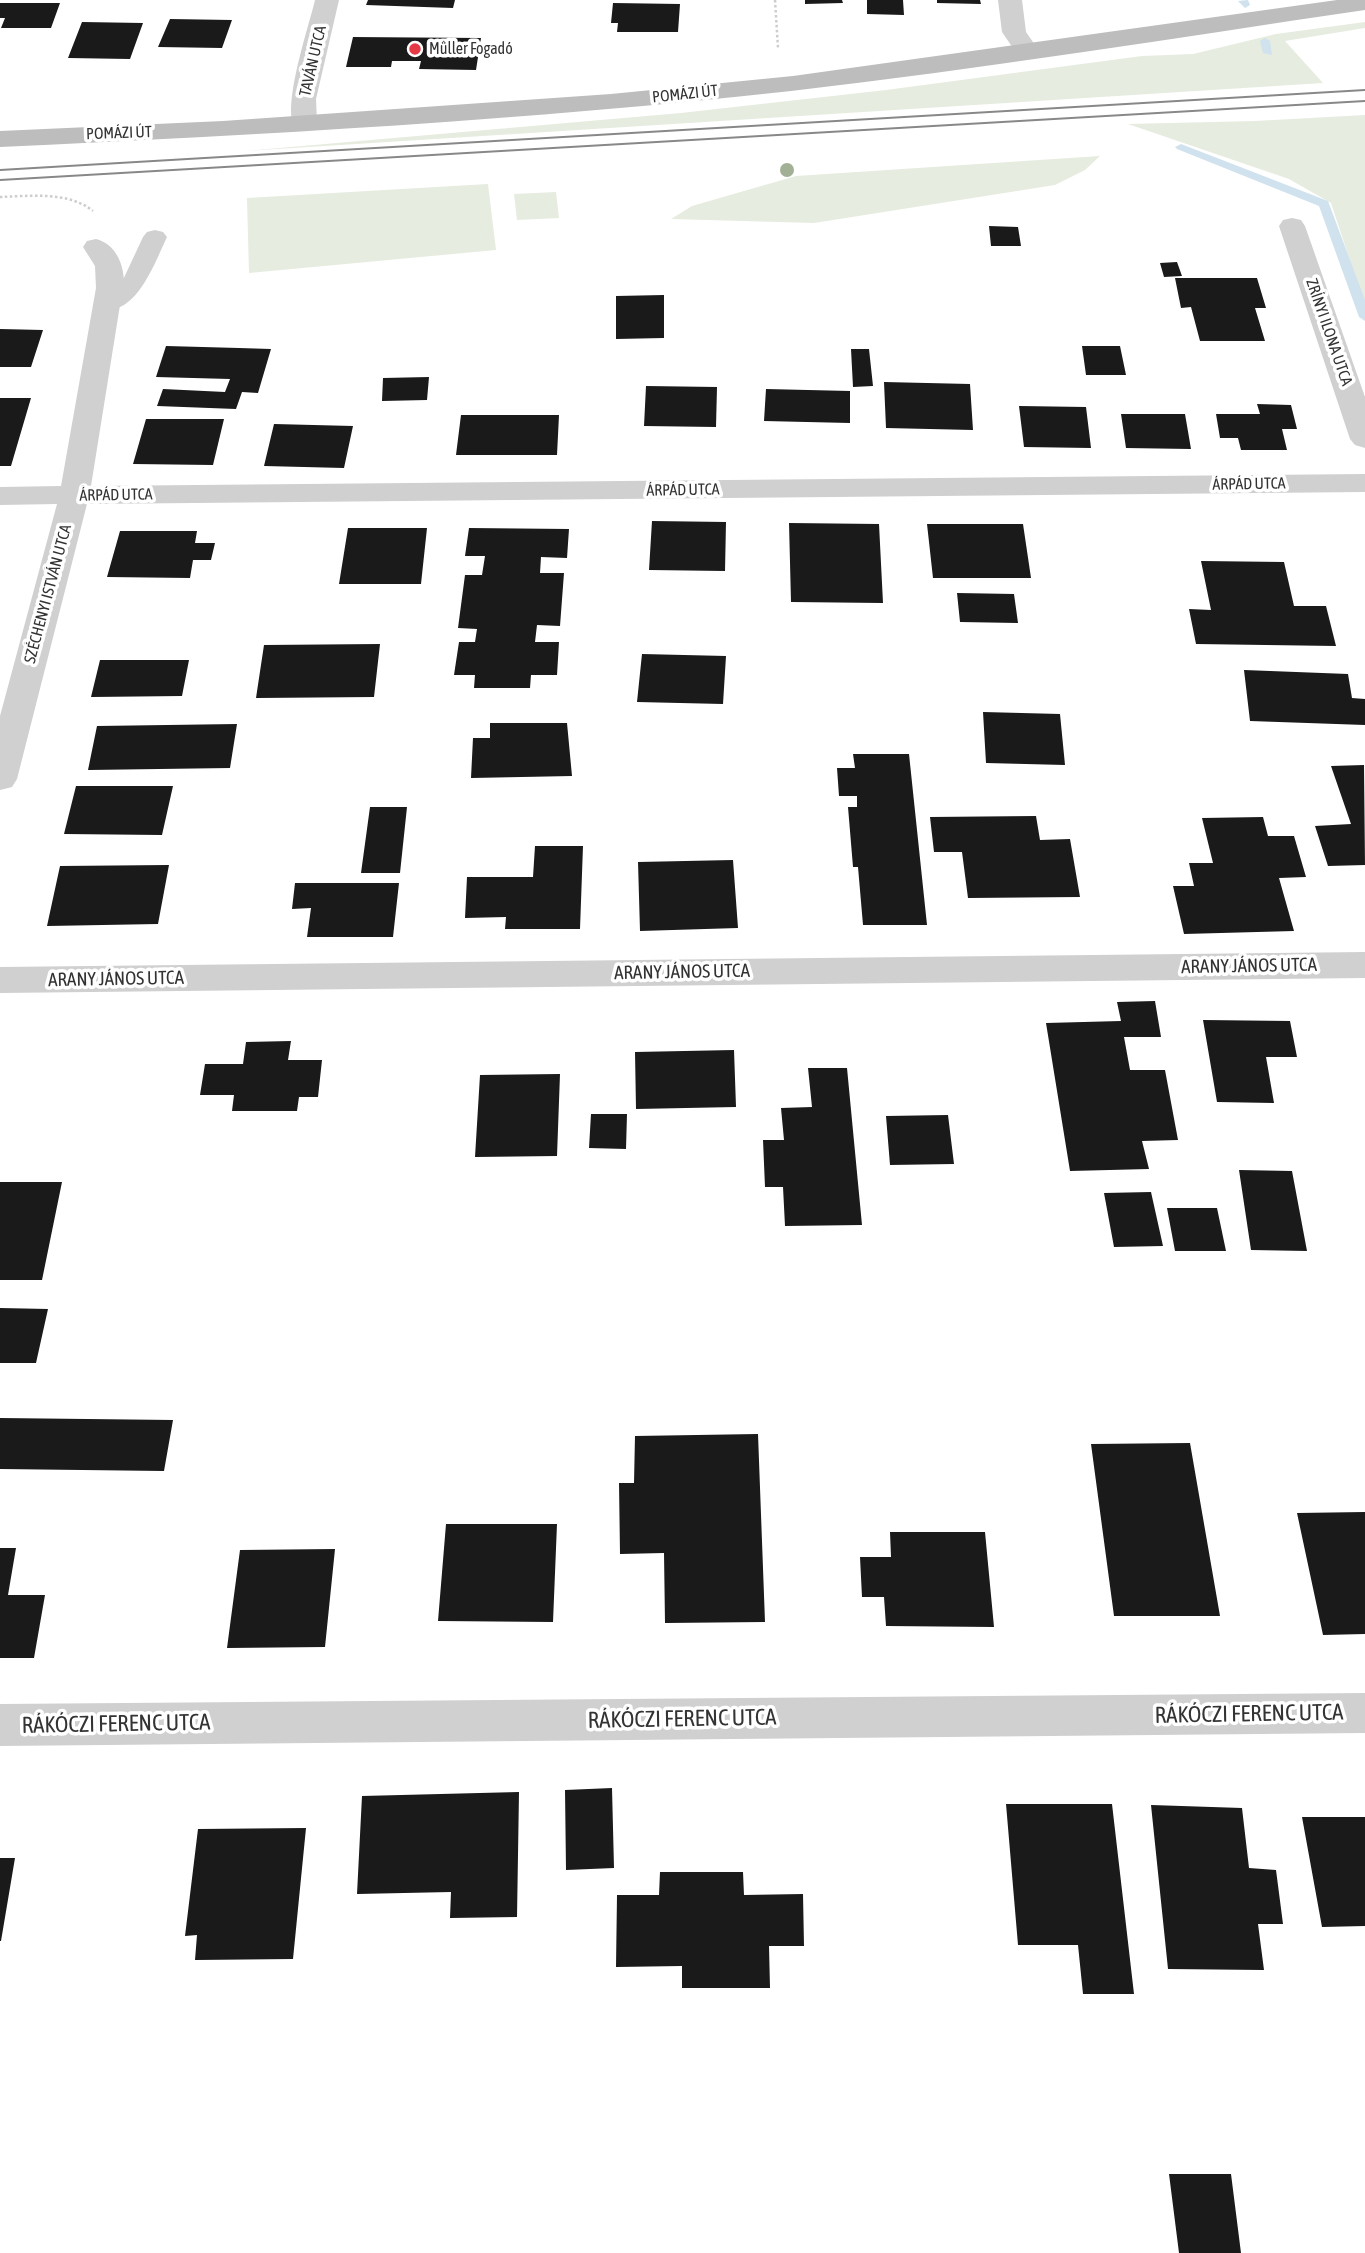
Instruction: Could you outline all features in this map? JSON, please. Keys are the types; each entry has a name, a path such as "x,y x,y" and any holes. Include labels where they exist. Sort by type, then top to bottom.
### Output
{"main road":[{"name":"POMÁZI ÚT","path":"0,139 304,123 611,102 793,83 1365,3"}],"street":[{"name":"TAVÁN UTCA","path":"304,123 304,99 327,0"},
{"path":"1010,0 1014,32 1028,52"},
{"name":"ZRÍNYI ILONA UTCA","path":"1292,226 1365,439"},
{"name":"SZÉCHENYI ISTVÁN UTCA","path":"0,779 74,496 108,304 111,273 108,257 96,247"},
{"name":"ÁRPÁD UTCA","path":"0,496 1365,483"},
{"name":"ARANY JÁNOS UTCA","path":"0,980 1365,965"},
{"name":"RÁKÓCZI FERENC UTCA","path":"0,1725 1365,1713"}],"lane":[{"path":"108,304 132,286 155,237"}],"path":[{"path":"775,0 778,54 793,83"},
{"path":"0,197 62,198 86,203 96,215 96,247"}],"shaded area":[{"path":"1365,22 1365,28 1285,41 1323,83 245,151 681,113 886,90 1142,56 1193,54 1276,34"},
{"path":"1365,115 1365,306 1331,203 1289,179 1128,124 1255,121"},
{"path":"1100,156 1085,170 1055,185 814,223 671,219 692,206 796,176"},
{"path":"488,184 496,250 249,273 247,198"},
{"path":"556,192 559,218 517,220 514,194"}],"building":[{"path":"368,0 455,0 453,8 366,5"},
{"path":"805,0 842,0 843,3 805,4"},
{"path":"867,0 903,0 904,15 867,14"},
{"path":"937,0 980,0 981,4 937,3"},
{"path":"0,3 60,3 51,28 1,28 5,18 0,18"},
{"path":"613,3 680,4 678,32 617,32 618,23 611,23"},
{"path":"170,19 232,20 222,48 158,47"},
{"path":"82,22 143,23 130,59 68,58"},
{"name":"Müller Fogadó","path":"353,37 481,38 476,70 419,69 421,61 392,61 391,67 346,67"},
{"path":"989,226 1018,227 1021,246 991,246"},
{"path":"1177,262 1182,276 1164,277 1160,263"},
{"path":"1175,278 1257,278 1266,308 1255,308 1265,341 1200,341 1191,307 1181,308"},
{"path":"664,295 664,338 616,339 616,296"},
{"path":"0,329 43,330 31,367 0,367"},
{"path":"166,346 271,349 258,393 242,392 236,409 157,406 163,389 225,392 230,379 156,377"},
{"path":"1082,346 1120,346 1126,375 1086,375"},
{"path":"851,349 869,349 873,386 853,387"},
{"path":"429,377 427,400 382,401 383,378"},
{"path":"884,382 970,384 973,430 886,428"},
{"path":"646,386 717,387 716,427 644,426"},
{"path":"766,389 850,391 850,423 764,421"},
{"path":"0,398 31,398 11,466 0,466"},
{"path":"1257,404 1291,405 1297,429 1282,429 1287,450 1241,450 1238,438 1220,438 1216,414 1260,414"},
{"path":"1019,406 1086,407 1091,448 1024,447"},
{"path":"1121,414 1185,414 1191,449 1126,448"},
{"path":"461,415 559,415 557,455 456,455"},
{"path":"146,419 224,419 213,465 133,464"},
{"path":"274,424 353,426 344,468 264,466"},
{"path":"652,521 726,522 725,571 649,570"},
{"path":"789,523 879,524 883,603 791,602"},
{"path":"927,524 1023,524 1031,578 933,578"},
{"path":"348,528 427,528 421,584 339,584"},
{"path":"469,528 569,529 567,558 541,557 540,573 564,573 560,626 537,625 535,642 559,642 557,675 531,675 530,688 474,688 475,675 454,675 459,642 475,642 477,629 458,628 465,575 482,575 485,556 465,556"},
{"path":"120,531 197,531 195,543 215,543 211,560 193,560 190,578 107,577"},
{"path":"1201,561 1284,562 1294,606 1326,606 1336,646 1196,644 1189,609 1211,610"},
{"path":"957,593 1014,594 1018,623 960,622"},
{"path":"380,644 374,697 256,698 264,645"},
{"path":"642,654 726,656 723,704 637,702"},
{"path":"100,660 189,660 182,696 91,697"},
{"path":"1244,670 1348,674 1352,698 1365,699 1365,725 1250,721"},
{"path":"983,712 1060,714 1065,765 986,763"},
{"path":"490,723 567,723 572,776 471,778 473,738 490,738"},
{"path":"237,724 230,768 88,770 97,726"},
{"path":"853,754 909,754 927,925 863,925 858,867 853,867 848,807 857,807 857,796 839,796 837,768 855,768"},
{"path":"1364,765 1365,865 1328,866 1315,826 1351,824 1331,766"},
{"path":"76,786 173,786 162,835 64,834"},
{"path":"370,807 407,807 400,873 361,873"},
{"path":"1036,816 1040,840 1070,839 1080,897 968,898 962,852 934,852 930,817"},
{"path":"1263,817 1268,836 1294,836 1306,877 1279,878 1294,931 1184,934 1173,886 1194,886 1189,863 1213,863 1202,818"},
{"path":"535,846 583,846 580,929 505,929 506,917 465,918 467,877 533,877"},
{"path":"733,860 738,928 640,931 638,862"},
{"path":"169,865 158,924 47,926 60,866"},
{"path":"295,883 399,883 393,937 307,937 311,908 292,909"},
{"path":"1155,1001 1161,1037 1124,1037 1130,1070 1165,1070 1178,1140 1142,1141 1149,1169 1070,1171 1046,1023 1121,1021 1117,1002"},
{"path":"1203,1020 1290,1021 1297,1057 1266,1057 1274,1103 1217,1102"},
{"path":"291,1041 288,1060 322,1060 318,1097 299,1097 297,1111 232,1111 234,1095 200,1095 205,1064 243,1064 246,1042"},
{"path":"734,1050 736,1107 636,1109 635,1052"},
{"path":"808,1068 847,1068 862,1225 785,1226 783,1187 765,1187 763,1140 784,1140 781,1108 812,1107"},
{"path":"560,1074 557,1156 475,1157 480,1075"},
{"path":"591,1114 627,1114 626,1149 589,1148"},
{"path":"948,1115 954,1164 890,1165 886,1116"},
{"path":"1239,1170 1292,1171 1307,1251 1251,1250"},
{"path":"0,1182 62,1182 42,1280 0,1280"},
{"path":"1151,1192 1163,1246 1114,1247 1104,1193"},
{"path":"1167,1208 1217,1208 1226,1251 1175,1251"},
{"path":"0,1308 48,1309 36,1363 0,1363"},
{"path":"0,1418 173,1420 164,1471 0,1469"},
{"path":"758,1434 765,1622 665,1623 664,1553 620,1554 619,1483 634,1483 635,1436"},
{"path":"1190,1443 1220,1616 1114,1616 1091,1444"},
{"path":"1365,1512 1365,1634 1323,1635 1297,1513"},
{"path":"446,1524 557,1524 553,1622 438,1621"},
{"path":"890,1532 985,1532 994,1627 886,1626 884,1597 862,1597 860,1557 891,1557"},
{"path":"0,1548 16,1548 8,1595 45,1595 34,1658 0,1658"},
{"path":"335,1549 325,1647 227,1648 240,1550"},
{"path":"612,1788 614,1868 566,1870 565,1790"},
{"path":"519,1792 517,1917 450,1918 451,1892 357,1894 362,1796"},
{"path":"1006,1804 1112,1804 1134,1994 1083,1994 1078,1945 1018,1945"},
{"path":"1151,1805 1242,1808 1249,1868 1276,1870 1283,1924 1258,1924 1264,1970 1168,1969"},
{"path":"1302,1817 1365,1817 1365,1926 1322,1927"},
{"path":"306,1828 293,1959 195,1960 197,1935 185,1936 198,1829"},
{"path":"0,1858 15,1858 1,1941 0,1941"},
{"path":"660,1872 743,1872 744,1895 803,1894 804,1946 769,1946 770,1988 682,1988 682,1966 616,1967 617,1895 659,1895"},
{"path":"1169,2174 1231,2174 1241,2253 1179,2253"}],"waterway":[{"path":"1243,1 1245,5"},
{"path":"1265,41 1268,53"},
{"path":"1181,147 1324,204 1365,317"}],"tram line":[{"path":"0,170 1365,90"},
{"path":"0,180 1365,101"}],"place":[{"name":"Müller Fogadó","path":"415,49"}]}
